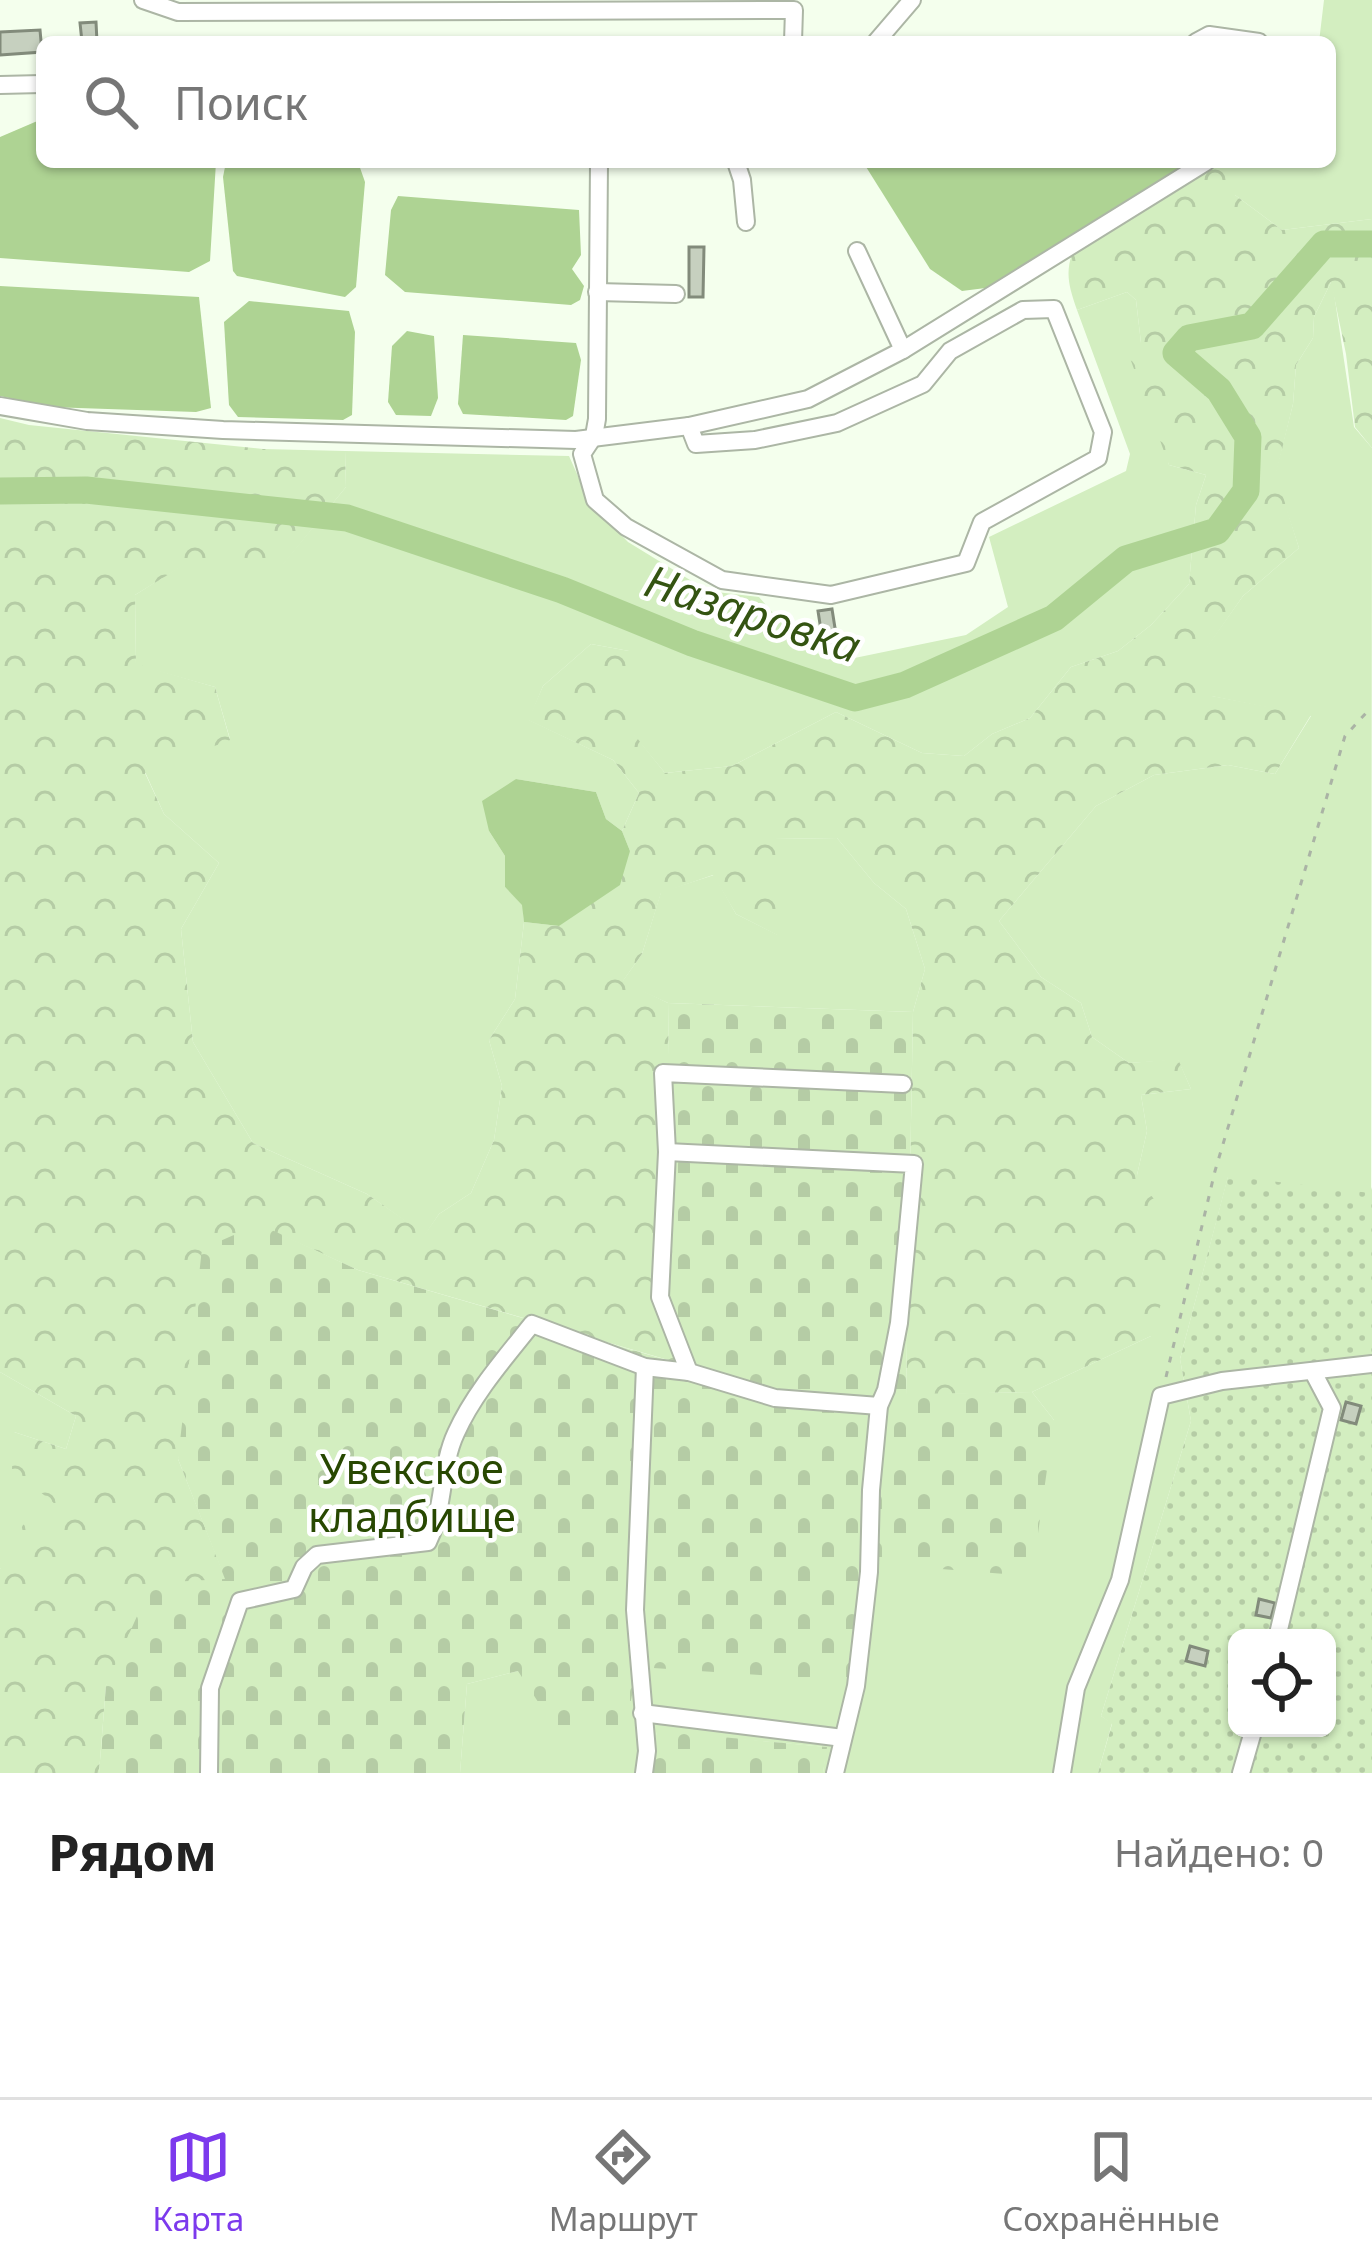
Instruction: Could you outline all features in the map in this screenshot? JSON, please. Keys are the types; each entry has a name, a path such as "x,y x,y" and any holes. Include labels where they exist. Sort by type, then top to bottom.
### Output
{"street":[{"path":"142,0 178,12 794,5 793,36"},
{"path":"881,36 912,0"},
{"path":"0,85 36,84"},
{"path":"599,168 597,418 594,436 582,454 595,500 626,527 722,580 831,595 966,563 982,521 1098,458 1103,432 1054,309 1023,310 950,351 923,384 837,423 755,440 696,444 689,426"},
{"path":"738,168 746,222"},
{"path":"0,406 88,422 223,430 576,440 689,426 808,399 903,350 1197,168"},
{"path":"856,251 903,350"},
{"path":"596,292 676,294"},
{"path":"689,1372 659,1297 667,1152 663,1073 903,1084"},
{"path":"667,1152 914,1164 899,1323 886,1390 878,1406 869,1572 856,1686 835,1773"},
{"path":"209,1773 210,1688 240,1601 294,1589 316,1555 428,1542 437,1524 454,1435 532,1324 645,1367 689,1372 775,1398 878,1406"},
{"path":"1062,1773 1076,1688 1120,1580 1161,1396 1222,1381 1372,1364"},
{"path":"644,1773 635,1610 645,1367"},
{"path":"1279,1629 1332,1408 1313,1372"},
{"path":"642,1713 843,1738"},
{"path":"1241,1773 1251,1737"}],"path":[{"path":"1161,1396 1215,1171 1345,736 1366,713 1372,714"}],"green space":[{"path":"1324,0 1372,0 1372,219 1282,230 1235,195 1235,168 1336,168 1336,36 1320,36"},
{"path":"1213,168 1235,168 1235,195 1282,230 1372,219 1372,448 1355,427 1331,282 1314,317 1313,338 1296,365 1293,404 1276,474 1299,548 1243,596 1197,662 1212,696 1311,715 1275,774 1228,765 1154,775 1096,806 999,921 1041,977 1081,1003 1092,1037 1129,1063 1178,1059 1191,1089 1141,1095 1147,1131 1137,1175 1167,1218 1168,1281 1151,1336 1032,1392 906,1395 913,1012 925,969 906,909 874,883 837,838 775,839 779,936 736,914 713,875 661,893 642,954 623,981 668,1003 675,1362 358,1270 259,1225 178,1459 226,1580 106,1685 99,1773 0,1773 0,1569 23,1525 55,1504 12,1469 14,1432 66,1449 76,1416 0,1372 0,418 263,449 345,451 346,487 282,566 192,560 135,595 136,664 215,687 230,740 145,773 164,814 219,863 181,929 193,1042 253,1143 367,1194 425,1234 439,1214 471,1193 494,1140 502,1086 489,1040 515,999 524,922 559,926 630,851 622,831 639,793 613,760 528,720 543,686 591,644 629,651 629,728 665,773 732,766 836,712 922,753 964,756 992,734 1030,718 1071,667 1118,651 1151,625 1189,584 1196,505 1206,475 1169,465 1130,358 1141,343 1136,300 1127,292 1077,310 1069,269 1076,244"},
{"path":"1332,280 1354,427 1372,448 1371,1194 1228,1177 1180,1359 1191,1421 1101,1716 1112,1723 1098,1773 823,1773 826,1747 657,1732 648,1773 460,1773 467,1684 518,1671 638,1667 876,1564 1054,1420 1032,1392 1151,1336 1137,1175 1147,1131 1141,1095 1191,1089 1178,1060 1129,1063 1092,1037 1081,1003 1041,977 999,921 1096,806 1154,775 1228,765 1275,774 1311,716 1211,696 1196,662 1243,596 1299,548 1275,475 1293,404 1296,365 1313,338 1314,317"},
{"path":"1127,292 1136,300 1169,465 1206,475 1196,505 1189,584 1151,625 1118,651 1071,667 1030,718 992,734 964,756 922,753 836,712 732,766 665,773 628,728 629,651 591,644 543,686 529,720 613,760 639,793 622,831 606,819 596,792 516,779 489,831 505,856 505,887 523,905 524,922 515,999 489,1040 502,1086 494,1140 471,1193 439,1214 425,1235 367,1194 253,1143 193,1042 181,929 219,863 164,814 145,772 230,739 215,687 136,665 135,595 192,559 282,565 346,487 345,451 569,456 590,503 628,542 708,591 759,597 805,649 840,661 966,635 1008,607 989,537 1126,471 1130,454 1077,310"},
{"path":"837,838 874,883 906,909 925,969 913,1012 668,1003 622,982 642,954 661,892 714,875 736,914 778,935 774,839"},
{"name":"Увекское кладбище","path":"668,1003 913,1012 906,1394 1032,1392 1054,1420 1032,1576 877,1564 855,1681 638,1667 625,1728 555,1728 518,1671 467,1684 460,1773 99,1773 106,1685 152,1583 225,1579 178,1459 202,1249 259,1224 358,1270 674,1362"},
{"path":"1228,1176 1370,1193 1372,1187 1372,1773 1098,1773 1112,1724 1101,1716 1191,1421 1180,1359"},
{"path":"0,1372 76,1416 66,1449 14,1432 56,1504 0,1569"},
{"path":"657,1731 827,1747 823,1773 648,1773"}],"shaded area":[{"path":"36,122 36,168 216,168 210,261 189,272 0,258 0,137"},
{"path":"225,168 360,168 365,182 356,287 345,297 237,276"},
{"path":"867,168 1189,168 1001,286 962,291 930,269"},
{"path":"398,196 579,210 581,255 572,269 584,286 580,300 571,305 405,292 385,275 391,210"},
{"path":"0,286 199,297 211,408 196,412 49,407 0,396"},
{"path":"249,301 349,311 355,332 352,415 343,420 238,417 229,405 224,322"},
{"path":"407,331 434,336 438,398 431,416 396,415 388,402 392,346"},
{"path":"463,335 576,343 581,360 573,416 566,420 463,414 458,404"},
{"path":"516,779 596,792 606,819 622,831 630,851 620,885 559,926 524,922 522,905 505,887 505,856 489,831 482,801"}],"building":[{"path":"96,22 97,36 81,36 80,23"},
{"path":"40,30 36,52 0,55 0,32"},
{"path":"689,247 704,247 703,297 689,297"},
{"path":"832,609 838,647 824,650 818,611"},
{"path":"1346,1402 1361,1406 1356,1424 1341,1420"},
{"path":"1259,1599 1275,1603 1271,1618 1256,1615"},
{"path":"1190,1646 1208,1651 1205,1666 1186,1661"}],"waterway":[{"name":"Назаровка","path":"0,491 86,490 347,518 562,590 692,643 855,698 905,685 1054,618 1126,559 1217,531 1246,491 1248,437 1219,390 1176,353 1189,338 1252,326 1324,244 1372,244"}]}
